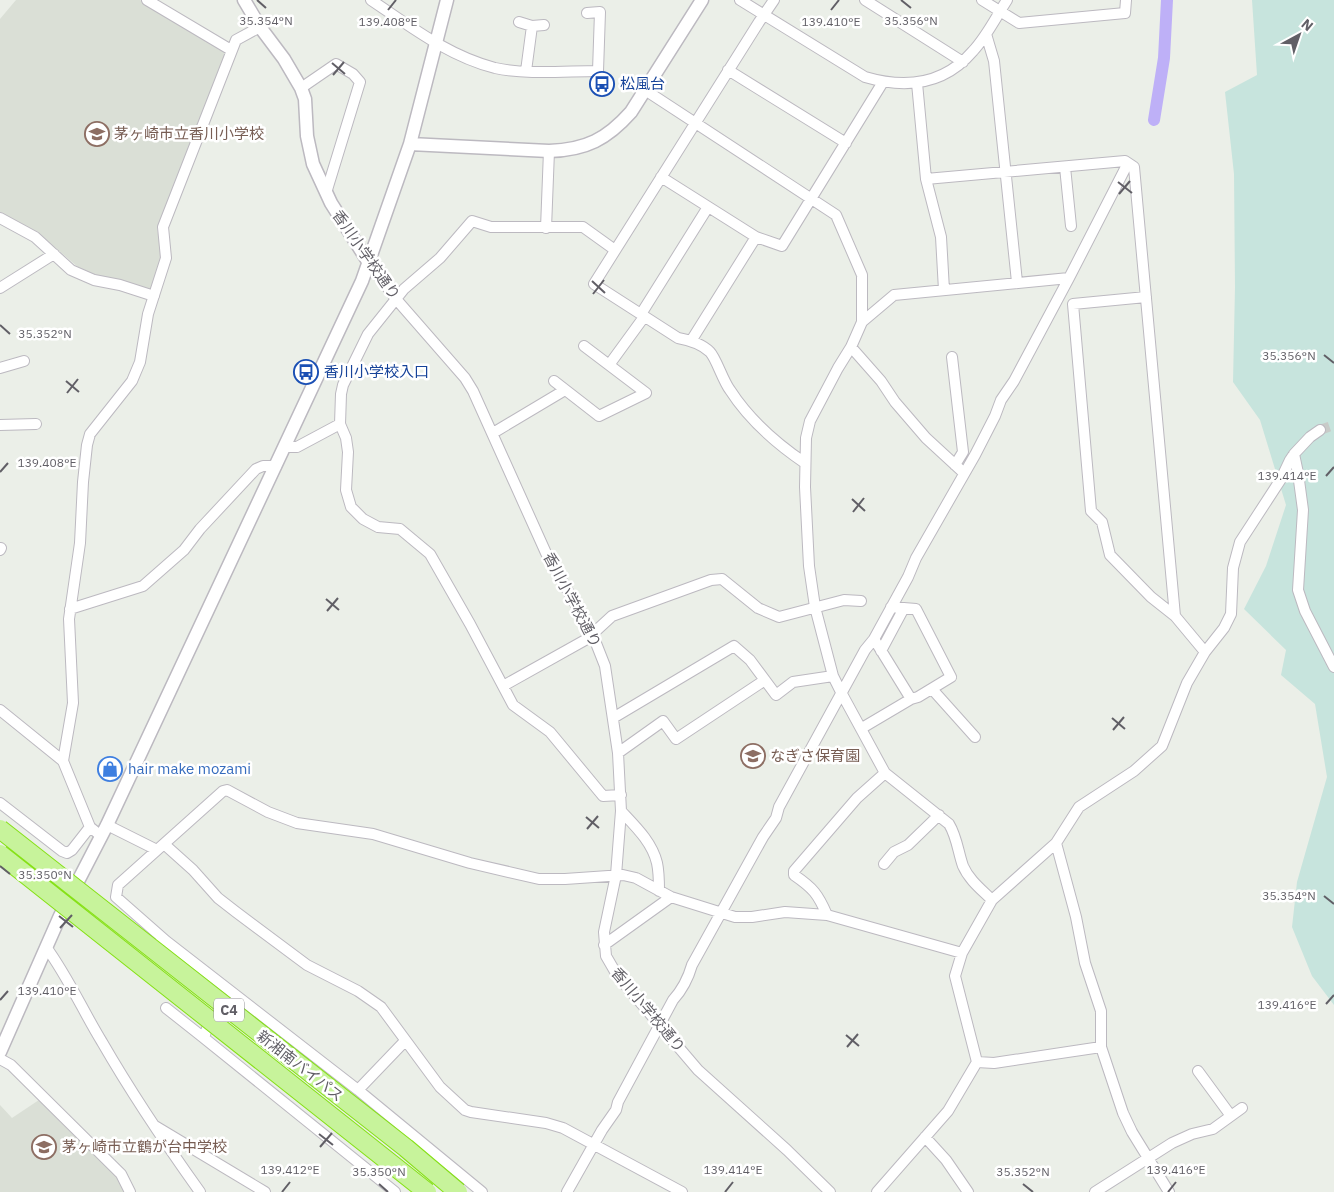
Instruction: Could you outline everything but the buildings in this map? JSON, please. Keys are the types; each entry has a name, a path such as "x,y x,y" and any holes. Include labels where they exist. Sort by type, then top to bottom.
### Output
{"highway":[{"name":"新湘南バイパス","path":"0,829 406,1148 458,1192"},
{"name":"新湘南バイパス","path":"0,854 427,1192"}],"street":[{"path":"148,0 231,50"},
{"path":"371,0 436,45 494,68 526,71 598,71 600,12 587,13"},
{"path":"0,1052 46,947 104,830 286,447 369,263 410,144 447,0"},
{"path":"410,144 549,151 567,150 586,145 604,137 624,119 645,90 702,0"},
{"path":"740,0 865,77 900,84 917,83 952,71 974,51 1007,0"},
{"path":"774,0 594,284 678,338 691,340 711,353 729,390 749,415 794,456 805,463"},
{"path":"865,0 963,62"},
{"path":"982,0 1019,24 1125,14 1126,0"},
{"name":"香川小学校通り","path":"248,1 260,27 284,59 302,88 305,99 307,136 314,164 326,193 369,263 396,299 465,378 473,391 546,553 592,633 605,666 618,753 621,795 616,875 604,932 606,956 611,967 698,1070 787,1150 830,1192"},
{"path":"519,22 532,26 544,25"},
{"path":"526,71 532,26"},
{"path":"63,761 73,703 69,644 70,609 80,543 87,445 90,434 132,381 140,362 148,314 166,258 163,227 219,86 231,50 236,40 260,27"},
{"path":"986,34 994,56 1017,282"},
{"path":"302,88 336,64 353,74 360,82 326,193"},
{"path":"728,70 846,143"},
{"path":"662,177 756,237 782,246 883,82"},
{"path":"917,83 926,179 941,237 944,290"},
{"path":"645,90 836,215 857,264 862,276 862,322 851,347 810,422 806,438 805,463 809,566 815,607 833,676 886,773 949,824 955,834 964,866 971,878 992,900"},
{"path":"546,228 549,151"},
{"path":"926,179 1125,161 1134,167 1175,616"},
{"path":"567,1192 616,1110 618,1102 673,1000 688,980 692,965 763,837 776,818 779,807 865,650 874,639 891,608 995,416 1006,391 1014,381 1070,278 1128,163"},
{"path":"1065,167 1071,226"},
{"path":"609,365 643,315 708,207"},
{"path":"0,218 35,237 71,270 94,280 120,285 154,296"},
{"path":"615,250 583,228 491,227 472,221 440,258 404,289 368,334 340,394 340,424 346,438 348,452 346,490 351,506 363,519 378,527 400,530 430,554 513,705 555,736 580,770 603,796 621,795"},
{"path":"691,340 756,237"},
{"path":"0,288 54,254"},
{"path":"862,322 894,295 1070,278"},
{"path":"1060,295 1073,304 1146,297"},
{"path":"1073,304 1091,511 1102,522 1110,555 1151,597 1175,616 1205,652"},
{"path":"554,381 599,416 646,393 584,346"},
{"path":"851,347 920,430 964,473"},
{"path":"952,357 963,452 955,465"},
{"path":"0,368 24,362"},
{"path":"493,433 565,390"},
{"path":"0,425 36,424"},
{"path":"286,447 297,447 340,424"},
{"path":"878,1192 948,1111 977,1062 955,976 962,953 992,900 1056,843 1079,808 1134,771 1162,746 1186,683 1205,652 1224,628 1231,614 1233,568 1240,542 1281,479 1294,454 1310,437 1320,430"},
{"path":"1294,454 1302,510 1298,590 1305,611 1334,667"},
{"path":"70,609 143,586 184,550 200,529 256,469 263,466 276,466"},
{"path":"502,686 587,639 612,616 712,580 722,579 758,608 779,617 844,600 861,601"},
{"path":"862,728 952,677 916,609 891,608"},
{"path":"881,651 904,608"},
{"path":"874,639 911,699"},
{"path":"613,718 734,646 750,660 776,695 794,682 833,676"},
{"path":"618,753 663,721 676,739 765,680"},
{"path":"932,689 974,736"},
{"path":"0,710 63,761 90,827"},
{"path":"828,916 812,887 794,875 794,870 857,798 886,773"},
{"path":"482,1192 358,1090 166,941 116,897 118,885 223,791 228,790 268,812 297,823 373,834 470,863 539,879 616,875 636,878 671,897 735,917 752,917 785,912 828,916 962,953"},
{"path":"0,804 67,853 72,850 90,827"},
{"path":"621,811 653,851 657,864 659,891"},
{"path":"884,864 894,852 908,845 939,815"},
{"path":"90,827 160,847 193,870 218,898 307,965 358,992 381,1007 440,1087 465,1110 546,1123 563,1128 682,1192"},
{"path":"1056,843 1076,917 1085,963 1101,1011 1101,1047 1123,1113 1168,1192"},
{"path":"0,868 22,866"},
{"path":"604,945 671,897"},
{"path":"125,935 166,941"},
{"path":"46,947 64,973 78,1001 152,1125 200,1192"},
{"path":"166,1008 395,1192"},
{"path":"204,1038 211,1016"},
{"path":"358,1090 405,1041"},
{"path":"977,1062 994,1063 1101,1047"},
{"path":"0,1059 11,1065 120,1174 130,1192"},
{"path":"1198,1071 1231,1116"},
{"path":"1095,1192 1179,1140 1192,1134 1213,1129 1242,1108"},
{"path":"152,1125 265,1192"},
{"path":"925,1137 946,1160 968,1192"}],"shaded area":[{"name":"茅ヶ崎市立香川小学校","path":"16,0 140,0 221,49 226,55 157,229 162,256 153,286 149,290 119,279 99,277 78,267 37,232 0,212 0,19"},
{"path":"1252,0 1334,0 1334,1005 1312,976 1292,927 1297,882 1327,777 1315,704 1281,675 1286,650 1244,609 1266,566 1286,505 1260,420 1233,382 1235,287 1234,174 1225,92 1257,75"},
{"name":"茅ヶ崎市立鶴が台中学校","path":"39,1100 117,1176 125,1192 0,1192 0,1105 12,1118"}],"waterway":[{"path":"1154,120 1164,58 1167,0"}],"tunnel":[{"path":"1320,430 1334,425"}],"place":[{"name":"松風台","path":"602,84"},
{"name":"茅ヶ崎市立香川小学校","path":"97,134"},
{"name":"香川小学校入口","path":"306,372"},
{"name":"なぎさ保育園","path":"753,756"},
{"name":"hair make mozami","path":"110,769"},
{"name":"茅ヶ崎市立鶴が台中学校","path":"44,1147"}]}
